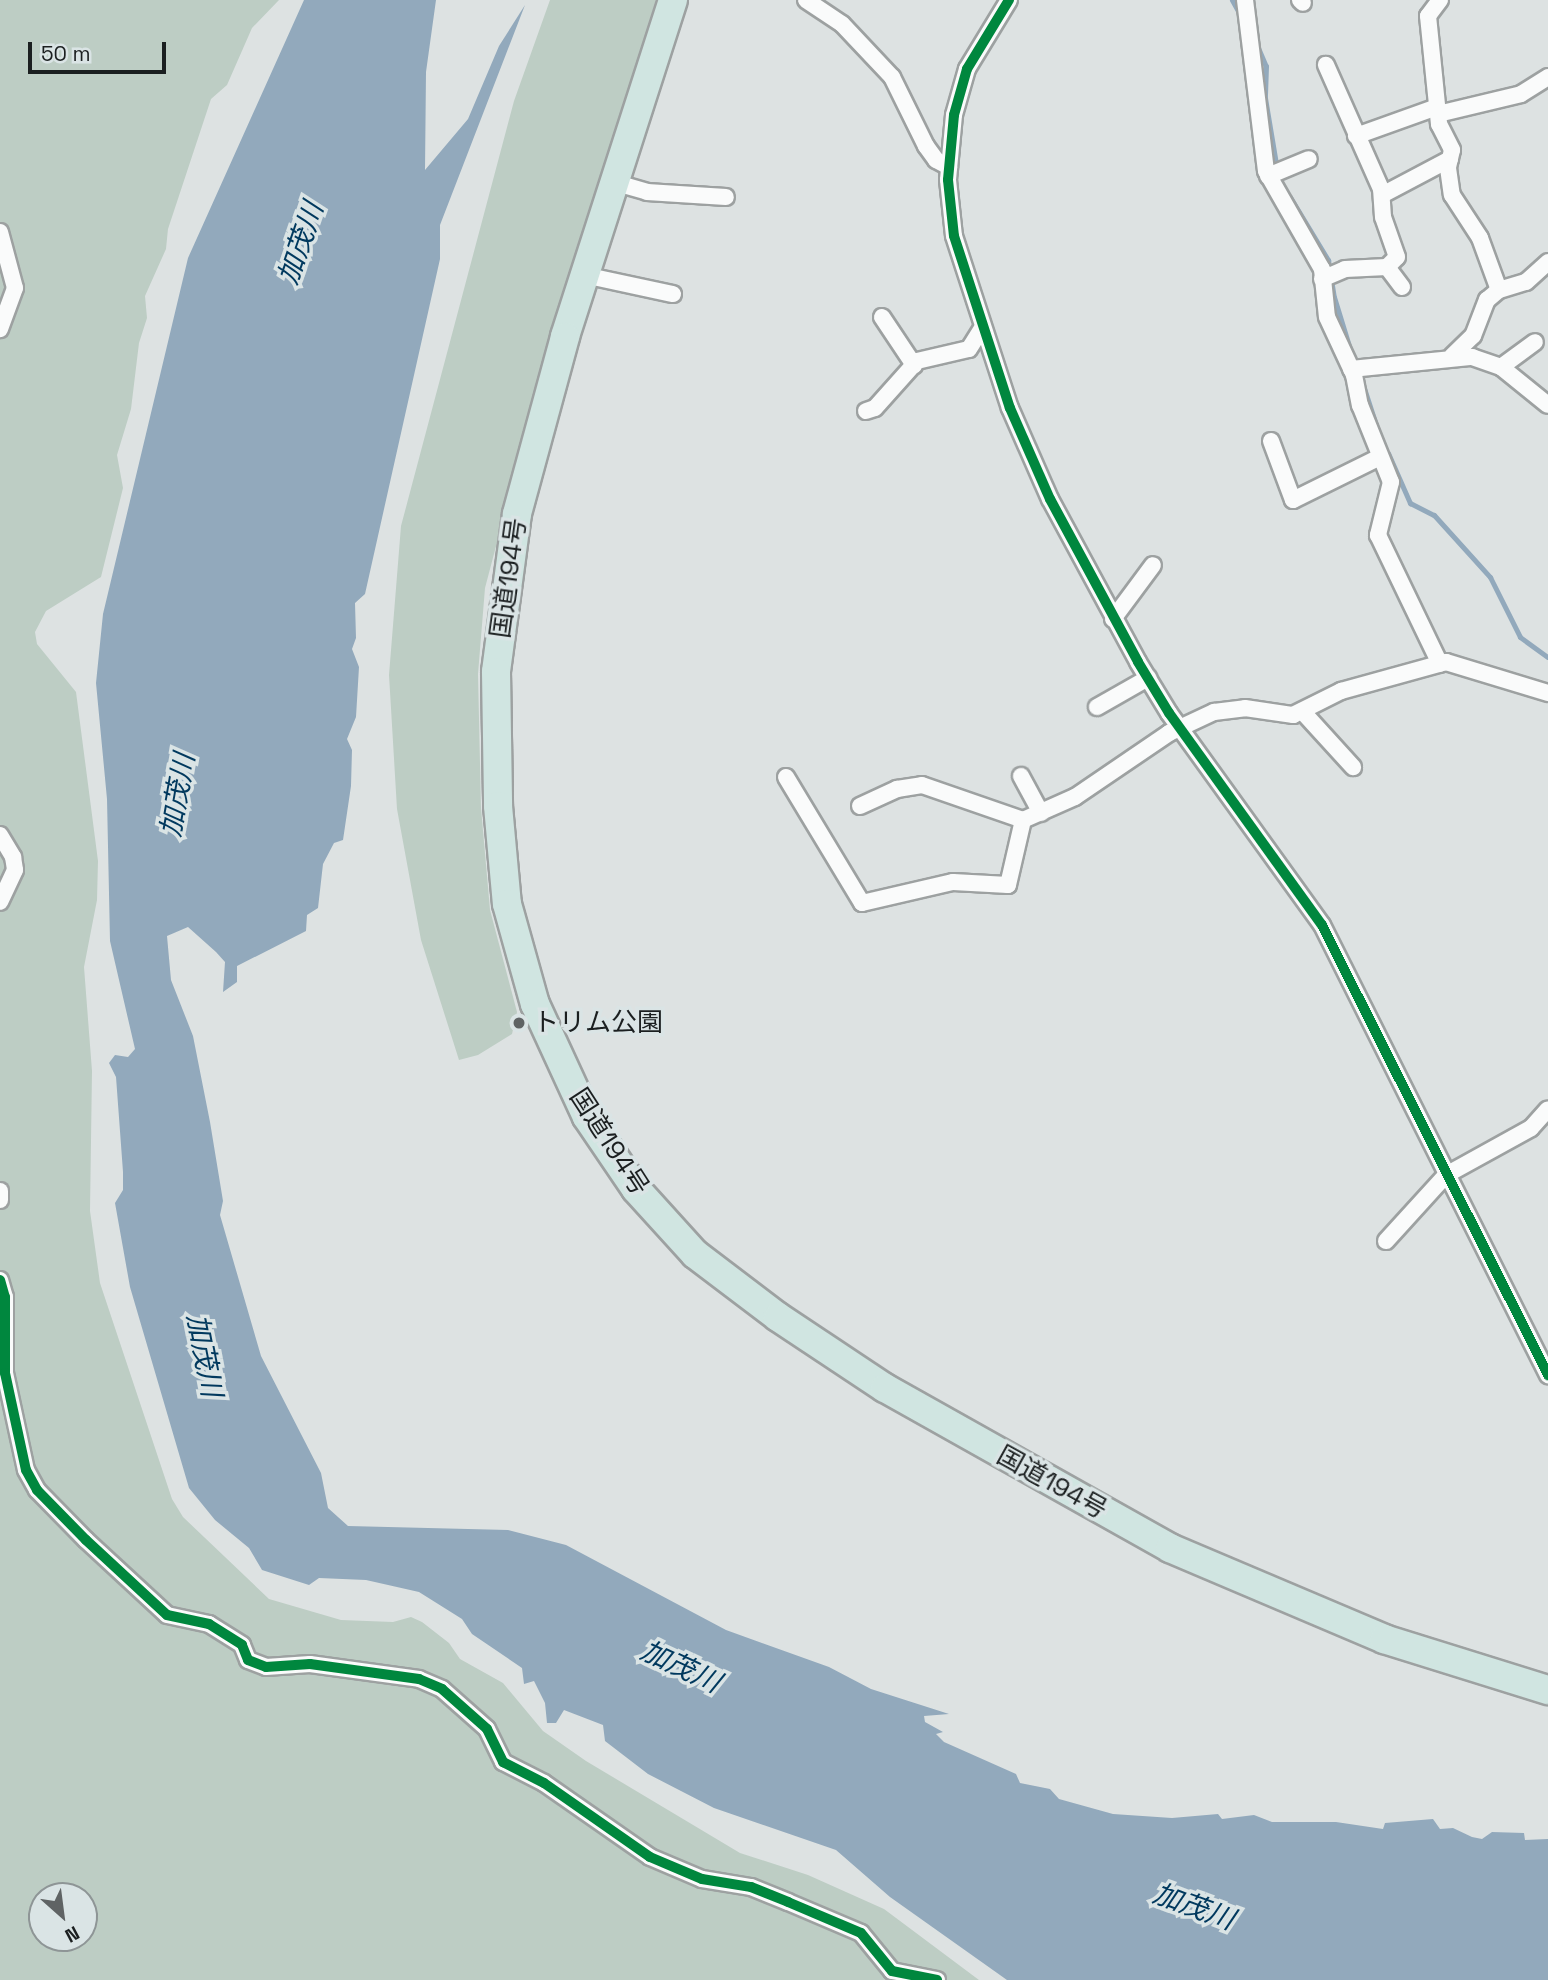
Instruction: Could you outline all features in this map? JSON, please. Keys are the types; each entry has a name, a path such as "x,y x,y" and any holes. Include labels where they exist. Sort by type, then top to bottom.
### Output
{"highway":[{"name":"国道194号","path":"673,0 584,275 517,514 505,585 496,673 498,806 507,904 535,1004 587,1117 629,1179 695,1254 778,1317 886,1388 1170,1548 1384,1639 1548,1690"}],"street":[{"path":"806,0 842,24 892,77 926,146 936,160 949,167"},
{"path":"1009,0 967,69 954,115 949,167 954,236 983,327 1032,461 1113,619 1148,678 1180,728 1322,925 1548,1375"},
{"path":"1245,0 1259,131 1269,176 1306,238 1322,279 1327,317 1351,369 1391,482 1378,536 1440,664"},
{"path":"1440,0 1428,16 1437,111 1452,150 1452,195 1480,238 1499,290"},
{"path":"1322,279 1345,269 1387,267 1397,257 1382,217 1382,195 1326,65"},
{"path":"1356,135 1437,111 1521,94 1548,77"},
{"path":"1269,176 1309,159"},
{"path":"1382,195 1450,159"},
{"path":"613,182 647,192 726,197"},
{"path":"0,232 15,288 0,329"},
{"path":"1452,356 1473,336 1488,300 1499,290 1539,280 1548,262"},
{"path":"1387,267 1402,287"},
{"path":"584,275 673,294"},
{"path":"882,317 914,365"},
{"path":"866,411 875,408 914,365 935,354 969,349 983,327"},
{"path":"1501,367 1535,342"},
{"path":"1351,369 1452,356 1472,357 1501,367 1548,405"},
{"path":"1271,440 1293,500 1380,457"},
{"path":"1113,619 1153,565"},
{"path":"860,806 897,789 922,785 1023,820 1075,797 1180,728 1231,709 1276,716 1302,710 1341,691 1440,664 1479,670 1548,693"},
{"path":"1097,707 1148,678"},
{"path":"1302,710 1353,767"},
{"path":"1021,776 1041,813"},
{"path":"786,777 862,903 953,881 1008,886 1023,820"},
{"path":"0,835 13,857 15,870 0,902"},
{"path":"1386,1241 1446,1175 1531,1128 1548,1109"},
{"path":"0,1191 0,1200"},
{"path":"0,1280 5,1297 5,1373 26,1470 37,1490 167,1615 209,1624 230,1635 242,1645 248,1660 266,1667 310,1664 419,1679 442,1689 488,1729 503,1762 544,1783 650,1857 702,1879 751,1887 861,1933 892,1971 937,1980"}],"shaded area":[{"path":"0,0 279,0 252,28 227,85 211,99 168,229 166,249 145,296 147,318 139,343 131,409 117,455 123,488 101,577 46,611 35,632 37,644 76,692 98,861 97,900 84,967 92,1071 90,1211 100,1283 172,1499 183,1517 269,1599 341,1620 393,1622 411,1617 422,1622 449,1643 460,1659 503,1683 543,1731 586,1761 740,1853 808,1875 884,1909 979,1980 0,1980"},
{"path":"550,0 656,0 552,334 485,588 478,674 481,808 490,910 517,1012 512,1034 478,1055 459,1060 421,940 397,809 389,675 401,526 514,101"}],"water":[{"name":"加茂川","path":"304,0 436,0 426,72 425,170 468,119 499,46 525,5 440,225 440,259 365,594 355,603 356,638 352,649 359,667 356,717 347,739 352,750 351,786 343,840 334,843 323,864 318,908 307,915 306,931 237,966 237,982 223,992 225,962 216,952 188,927 167,936 171,980 193,1036 210,1122 223,1201 220,1215 261,1356 321,1473 328,1508 348,1526 508,1530 566,1545 726,1630 829,1667 871,1689 949,1714 924,1716 925,1722 943,1732 936,1734 944,1742 1016,1774 1020,1783 1050,1789 1059,1799 1113,1814 1172,1818 1218,1814 1222,1819 1254,1815 1272,1822 1336,1822 1383,1829 1385,1823 1433,1819 1440,1829 1453,1828 1482,1839 1492,1832 1524,1833 1525,1840 1548,1839 1548,1980 1007,1980 890,1897 836,1850 714,1808 648,1774 605,1741 603,1725 564,1710 556,1723 547,1723 545,1703 534,1681 524,1684 522,1668 472,1634 462,1619 419,1592 366,1580 319,1578 309,1585 262,1570 249,1548 215,1520 189,1488 130,1287 115,1203 123,1190 123,1172 116,1077 109,1063 115,1055 128,1057 135,1049 110,941 107,799 96,683 103,614 188,258"}],"waterway":[{"path":"1232,0 1241,16"},
{"path":"1256,43 1266,66 1265,98 1277,170"},
{"path":"1290,197 1328,260 1334,297 1350,349"},
{"path":"1364,388 1377,428"},
{"path":"1388,453 1410,503 1434,515 1490,577 1520,637 1548,657"}],"cycle path":[{"path":"1009,0 967,69 954,115 948,180 954,236 1010,408 1050,499 1138,662 1169,713 1322,925 1548,1375"},
{"path":"0,1280 5,1297 5,1373 26,1470 37,1490 167,1615 209,1624 242,1645 248,1660 266,1667 310,1664 419,1679 442,1689 487,1729 503,1762 544,1783 650,1857 702,1879 751,1887 861,1933 892,1971 937,1980"}],"place":[{"name":"トリム公園","path":"519,1023"}]}
